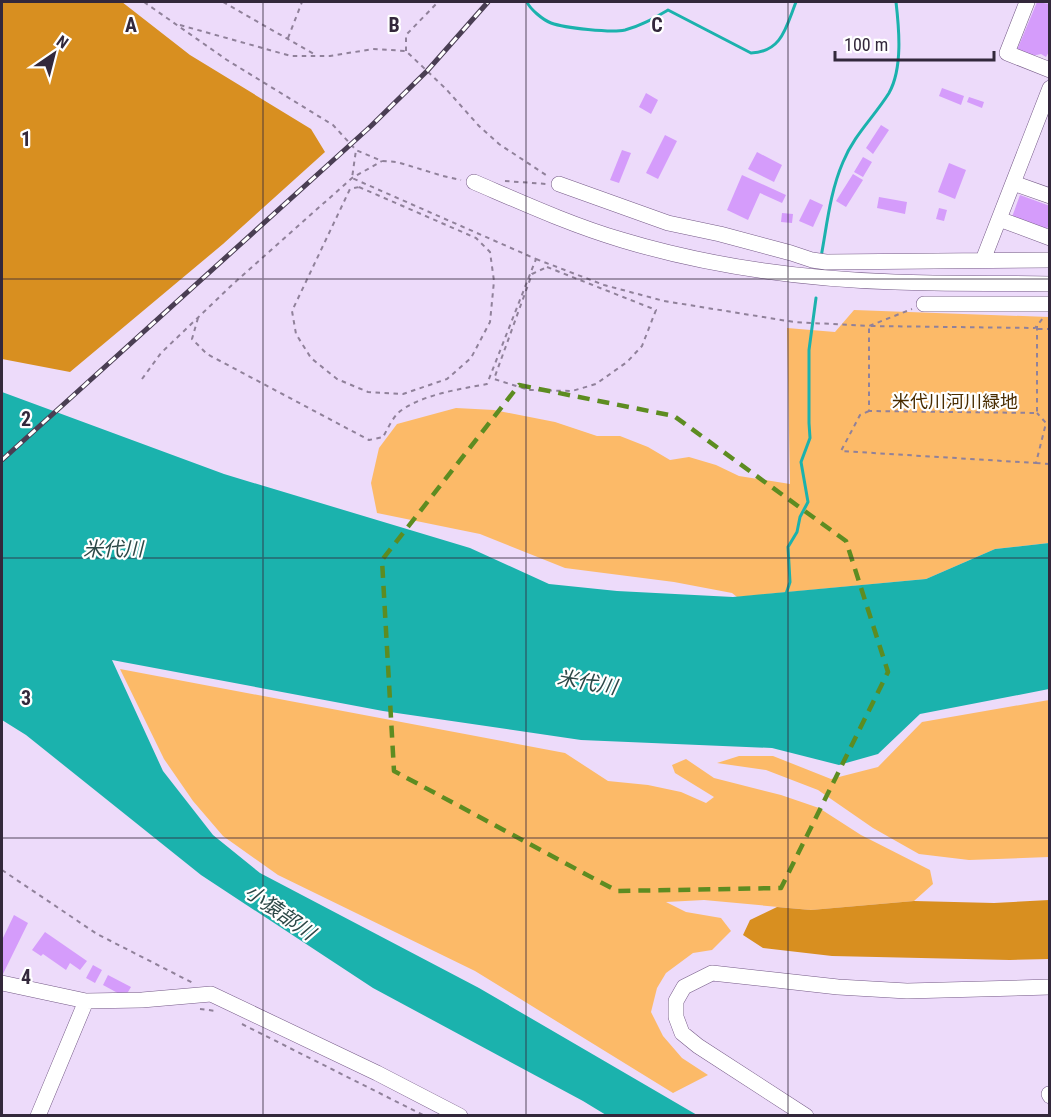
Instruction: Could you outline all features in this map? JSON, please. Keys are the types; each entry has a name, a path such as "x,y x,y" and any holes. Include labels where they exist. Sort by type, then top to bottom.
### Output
{"street":[{"path":"1027,2 1007,53 1050,70"},
{"path":"983,260 1050,88"},
{"path":"474,182 560,220 621,240 729,265 894,282 1050,284"},
{"path":"1013,183 1050,196"},
{"path":"559,184 669,224 720,234 819,261 1050,260"},
{"path":"999,219 1050,238"},
{"path":"924,304 1046,310"},
{"path":"806,1116 698,1046 682,1032 676,1017 676,1001 684,987 712,973 838,987 907,991 1050,987"},
{"path":"2,983 86,1001 142,1000 211,994 378,1073 460,1116"},
{"path":"38,1116 86,1001"}],"path":[{"path":"144,2 227,60 333,125 356,150 382,161 397,162"},
{"path":"223,2 316,55"},
{"path":"287,39 302,2"},
{"path":"406,51 406,34 438,2"},
{"path":"177,24 291,56 330,56 373,50 406,51 499,144 559,184"},
{"path":"352,178 356,150"},
{"path":"142,379 160,353 352,178 382,161"},
{"path":"352,178 536,259 604,285 664,301 808,323 1050,329"},
{"path":"359,187 476,238 490,252 494,281 490,322 471,358 447,379 403,394 368,392 337,379 311,358 296,334 292,311 350,189 359,187"},
{"path":"198,318 192,339 207,354 369,440 383,437 396,414 415,403 452,391 487,384 536,259"},
{"path":"548,267 656,310 642,346 627,362 596,384 572,391 528,390 494,379 532,274 548,267"},
{"path":"869,326 924,304"},
{"path":"1037,413 1036,327 1046,310"},
{"path":"869,326 869,411"},
{"path":"1035,463 1048,423 1037,413 869,411 860,416 841,452 1050,464"},
{"path":"2,870 97,934 211,994"},
{"path":"197,1008 217,1012"},
{"path":"238,1022 425,1116"}],"highlighted area":[{"path":"519,385 674,416 846,541 888,672 781,888 617,891 394,771 382,560"}],"green space":[{"name":"米代川河川緑地","path":"854,310 1049,317 1049,543 995,549 926,579 737,597 732,593 674,582 565,568 480,534 377,513 371,483 379,448 397,424 456,408 494,410 555,422 597,436 620,436 648,447 670,460 689,457 716,465 739,476 790,484 787,328 835,332"},
{"path":"120,669 565,753 608,781 648,785 681,792 706,803 714,797 675,773 672,765 686,759 714,778 781,795 819,808 861,835 930,870 933,884 914,901 811,910 704,900 666,902 686,912 721,918 731,931 712,950 693,953 666,973 657,988 651,1012 663,1036 682,1058 708,1075 673,1093 475,971 278,875 223,836 193,801 164,759"},
{"path":"1049,700 1049,857 969,860 919,854 873,828 818,790 766,770 717,763 739,756 773,756 831,779 878,767 922,722"}],"shaded area":[{"path":"2,2 122,2 190,55 311,129 325,152 223,244 70,372 2,359"},
{"path":"1049,900 1049,959 832,956 763,948 743,935 750,920 777,907 811,910 914,901 994,903"}],"water":[{"name":"米代川","path":"2,392 224,474 470,548 549,584 617,591 733,597 926,579 995,549 1049,543 1049,689 920,714 878,754 839,765 772,748 581,740 383,711 112,660 163,771 213,835 260,873 479,988 697,1115 606,1115 373,988 201,875 26,735 2,720"}],"building":[{"path":"1037,2 1050,4 1050,50 1046,57 1041,54 1032,56 1017,50"},
{"path":"942,88 964,96 961,105 939,96"},
{"path":"646,93 658,100 651,114 639,107"},
{"path":"969,97 984,102 982,108 967,102"},
{"path":"881,125 889,130 873,154 866,148"},
{"path":"665,135 677,141 658,179 646,173"},
{"path":"622,150 631,153 619,183 610,180"},
{"path":"757,152 782,165 774,182 748,169"},
{"path":"863,157 872,162 863,177 854,172"},
{"path":"949,163 966,170 955,199 938,192"},
{"path":"853,174 863,180 846,207 836,201"},
{"path":"742,175 786,195 782,203 760,193 748,220 727,210"},
{"path":"1020,195 1050,206 1050,225 1045,230 1012,217"},
{"path":"879,197 907,202 905,214 877,208"},
{"path":"810,199 823,205 813,227 799,221"},
{"path":"939,208 947,210 944,221 936,219"},
{"path":"782,213 793,214 792,223 781,222"},
{"path":"14,915 28,923 2,976 2,940"},
{"path":"45,932 87,961 80,970 70,963 66,970 43,954 41,956 32,950"},
{"path":"93,965 102,970 95,983 86,978"},
{"path":"108,975 131,987 125,997 103,985"}],"waterway":[{"path":"527,2 537,14 551,23 599,30 625,30 647,22 668,10 751,53 761,52 776,43 786,29 796,2"},
{"path":"821,257 832,197 843,162 858,135 889,93 893,83 899,48 896,2"},
{"path":"786,594 790,582 788,547 797,532 800,517 808,502 801,462 810,438 809,350 816,298"}],"railway":[{"path":"2,460 371,126 427,71 488,2"}],"water label":[{"name":"小猿部川","path":"280,912"}]}
